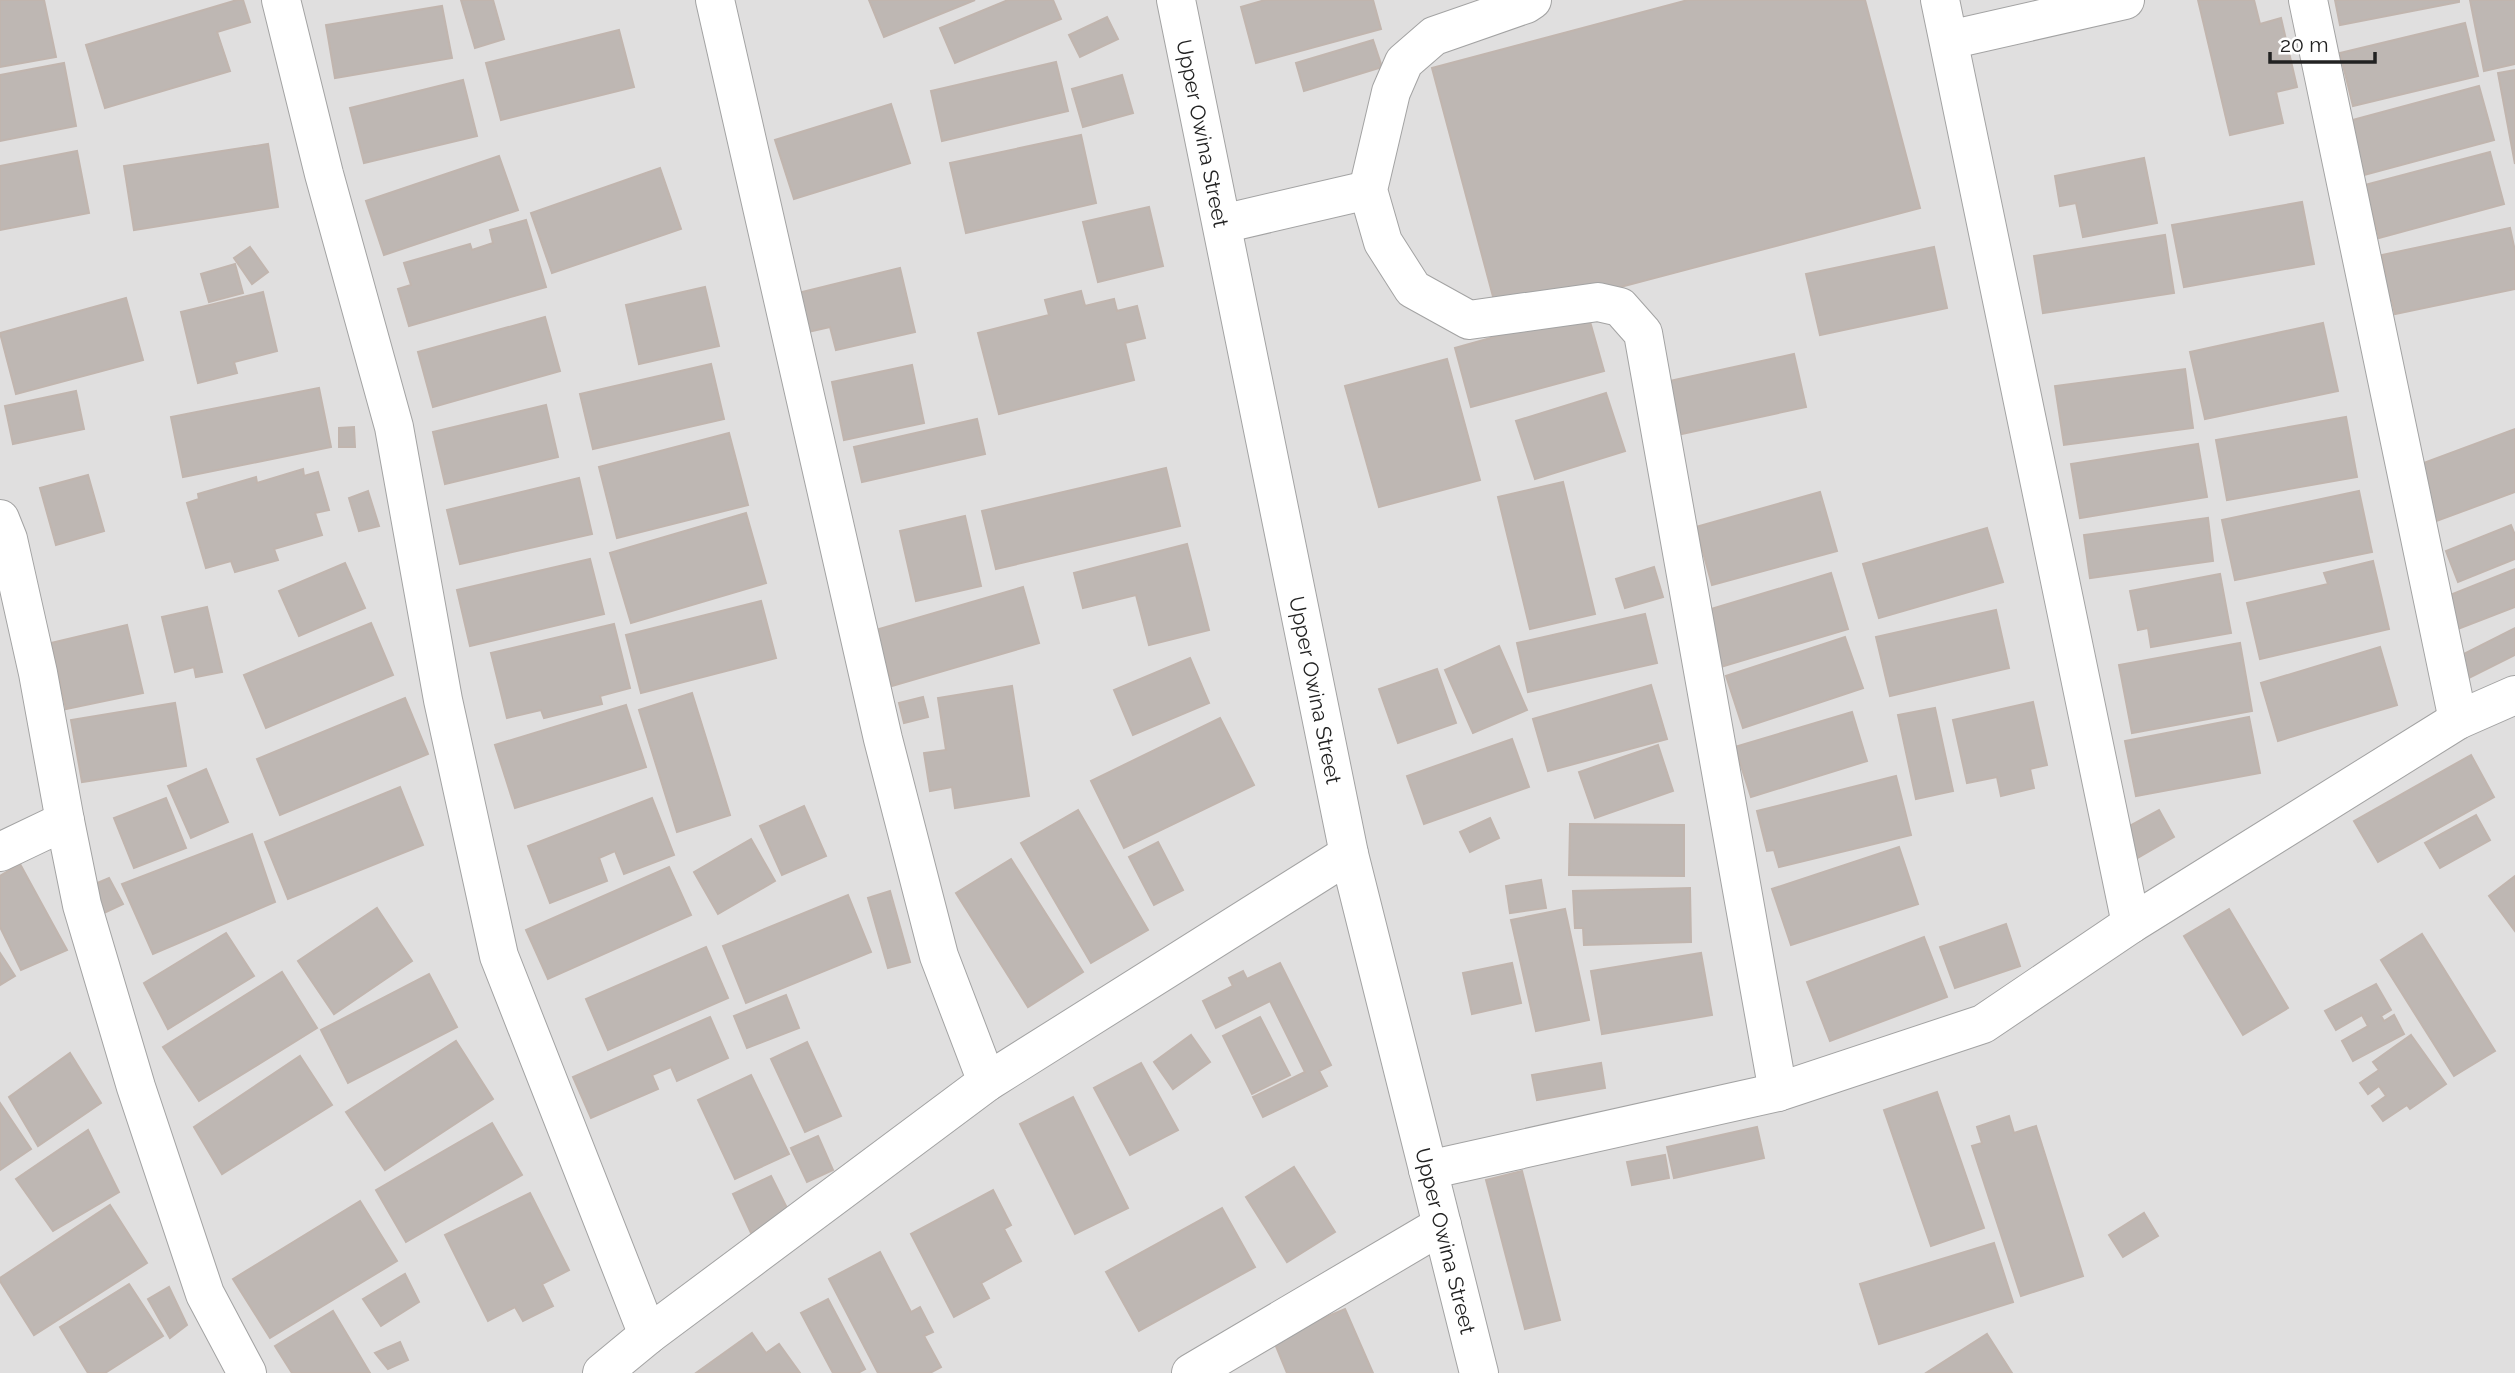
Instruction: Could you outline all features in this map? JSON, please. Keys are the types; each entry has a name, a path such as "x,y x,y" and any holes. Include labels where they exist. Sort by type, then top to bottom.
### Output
{"street":[{"path":"281,0 324,174 394,427 443,700 499,956 648,1335"},
{"path":"715,0 883,738 939,956 987,1082"},
{"name":"Upper Owina Street","path":"1177,0 1349,854 1479,1373"},
{"path":"1532,0 1434,36 1405,62 1391,92 1368,190 1383,242 1413,289 1469,320 1598,302 1620,307 1643,333 1778,1092"},
{"path":"1940,0 2131,924"},
{"path":"1949,40 2125,0"},
{"path":"2308,0 2458,720"},
{"path":"1222,224 1368,190"},
{"path":"0,519 8,539 38,673 82,905 141,1100 205,1294 247,1373"},
{"path":"1428,1170 1778,1092 1983,1024 2131,924 2458,720 2515,695"},
{"path":"0,852 65,821"},
{"path":"603,1373 648,1335 987,1082 1349,854"},
{"path":"1191,1373 1442,1225"}],"shaded area":[{"path":"0,0 2515,0 2515,1373 0,1373"}],"building":[{"path":"0,0 44,0 56,57 0,67"},
{"path":"243,0 250,22 217,32 230,71 105,108 86,45"},
{"path":"461,0 493,0 504,39 475,48"},
{"path":"869,0 975,0 884,37"},
{"path":"1008,0 1053,0 1061,19 955,63 940,28"},
{"path":"1265,0 1373,0 1381,29 1256,63 1241,7"},
{"path":"1688,0 1865,0 1920,208 1499,319 1432,68"},
{"path":"2198,0 2254,0 2260,24 2281,18 2297,87 2276,92 2283,123 2230,135"},
{"path":"2335,0 2459,0 2459,2 2340,25"},
{"path":"2470,0 2515,0 2515,64 2484,71"},
{"path":"442,6 452,58 335,78 326,25"},
{"path":"1107,17 1118,39 1080,57 1069,35"},
{"path":"2465,23 2478,76 2353,106 2340,53"},
{"path":"619,30 634,87 501,120 486,63"},
{"path":"1373,40 1382,67 1304,91 1296,63"},
{"path":"1056,62 1068,111 942,141 931,91"},
{"path":"64,63 76,126 0,141 0,75"},
{"path":"2515,70 2515,164 2498,73"},
{"path":"1122,75 1133,113 1083,127 1072,89"},
{"path":"463,80 477,136 364,163 350,108"},
{"path":"2479,86 2494,140 2364,175 2349,121"},
{"path":"891,104 910,163 794,199 775,140"},
{"path":"1081,135 1096,203 966,233 950,163"},
{"path":"268,144 278,207 134,230 124,166"},
{"path":"77,151 89,213 0,230 0,166"},
{"path":"2490,152 2504,204 2379,238 2365,185"},
{"path":"499,156 518,210 384,255 366,201"},
{"path":"2144,158 2157,223 2083,237 2076,203 2060,206 2055,176"},
{"path":"660,168 681,229 552,273 531,213"},
{"path":"2302,202 2314,264 2184,287 2172,225"},
{"path":"1149,207 1163,266 1098,282 1083,222"},
{"path":"526,220 546,287 409,326 398,289 411,285 404,263 470,244 472,250 493,243 490,230"},
{"path":"2510,228 2515,251 2515,289 2395,314 2392,301 2386,302 2380,276 2386,275 2382,255"},
{"path":"2165,235 2174,293 2043,313 2034,256"},
{"path":"250,247 268,272 252,284 234,258"},
{"path":"1934,247 1947,308 1820,335 1806,274"},
{"path":"235,264 243,293 209,302 201,274"},
{"path":"900,268 915,332 836,350 830,327 799,334 790,295"},
{"path":"705,287 719,346 639,364 626,305"},
{"path":"1081,291 1085,306 1114,299 1117,311 1137,306 1145,338 1125,343 1134,380 999,414 978,333 1049,315 1045,300"},
{"path":"263,292 277,351 234,362 237,373 198,383 181,312"},
{"path":"126,298 143,360 16,394 0,333"},
{"path":"1587,311 1604,371 1471,407 1455,348"},
{"path":"545,317 560,371 433,407 418,352"},
{"path":"2323,323 2338,391 2205,419 2190,352"},
{"path":"1794,354 1806,407 1677,435 1665,382"},
{"path":"1447,359 1480,480 1379,507 1345,386"},
{"path":"711,364 724,419 593,449 580,394"},
{"path":"912,365 924,423 844,440 832,382"},
{"path":"2185,369 2193,428 2064,445 2055,386"},
{"path":"319,388 331,447 183,477 171,417"},
{"path":"76,391 84,429 13,444 5,406"},
{"path":"1606,393 1625,451 1535,479 1516,421"},
{"path":"546,405 558,457 445,484 433,432"},
{"path":"2346,417 2357,477 2227,500 2216,440"},
{"path":"977,419 985,454 862,482 854,447"},
{"path":"354,427 355,447 339,447 339,428"},
{"path":"2515,429 2515,492 2431,523 2410,468"},
{"path":"729,433 748,505 617,538 599,467"},
{"path":"2198,444 2207,497 2080,518 2071,464"},
{"path":"1166,468 1180,526 996,569 982,511"},
{"path":"303,469 304,476 318,472 329,510 315,513 322,535 274,549 278,560 235,572 231,561 206,568 187,503 199,499 198,494 256,477 257,483"},
{"path":"88,475 104,531 56,545 40,488"},
{"path":"579,478 592,534 460,564 447,510"},
{"path":"1563,482 1595,614 1530,629 1498,497"},
{"path":"368,491 379,526 359,531 349,498"},
{"path":"2359,491 2372,552 2235,580 2222,520"},
{"path":"1820,492 1837,551 1712,585 1696,527"},
{"path":"746,513 766,583 631,623 610,553"},
{"path":"965,516 981,586 916,601 900,531"},
{"path":"2208,518 2213,561 2090,578 2084,535"},
{"path":"2511,525 2515,535 2515,559 2458,582 2446,551"},
{"path":"1987,528 2003,582 1879,618 1863,564"},
{"path":"1187,544 1209,630 1149,645 1136,595 1083,608 1074,573"},
{"path":"590,559 604,614 470,646 457,590"},
{"path":"2373,561 2389,629 2260,659 2247,603 2328,584 2324,573"},
{"path":"345,563 365,608 299,636 279,591"},
{"path":"1654,567 1663,597 1625,608 1616,579"},
{"path":"2515,569 2515,607 2458,629 2445,597"},
{"path":"1831,573 1848,629 1714,669 1698,613"},
{"path":"2220,574 2231,633 2151,647 2148,628 2138,630 2130,591"},
{"path":"1023,587 1039,643 892,686 876,630"},
{"path":"761,601 776,658 641,693 626,635"},
{"path":"207,607 222,672 196,677 194,667 175,672 162,617"},
{"path":"1996,610 2009,668 1890,696 1876,637"},
{"path":"1645,614 1657,663 1528,692 1517,643"},
{"path":"371,623 393,675 266,728 244,675"},
{"path":"614,624 630,688 600,696 602,704 544,718 541,710 507,718 491,653"},
{"path":"127,625 143,693 66,709 51,643"},
{"path":"2515,628 2515,655 2459,683 2448,662"},
{"path":"1845,637 1863,688 1743,728 1726,676"},
{"path":"2240,643 2252,711 2132,733 2119,665"},
{"path":"1499,646 1527,710 1473,733 1445,670"},
{"path":"2380,647 2397,705 2278,741 2261,683"},
{"path":"1190,658 1209,703 1133,735 1114,690"},
{"path":"1437,669 1456,723 1398,743 1379,689"},
{"path":"1651,685 1667,739 1548,771 1533,719"},
{"path":"1012,686 1029,796 955,808 952,787 930,791 924,753 946,750 938,698"},
{"path":"692,693 730,815 677,832 639,710"},
{"path":"923,697 928,717 904,723 899,703"},
{"path":"405,698 428,754 280,815 257,759"},
{"path":"2033,702 2047,765 2030,769 2034,788 2001,796 1997,777 1967,783 1953,720"},
{"path":"175,703 186,766 82,782 71,720"},
{"path":"626,705 646,767 515,808 495,745"},
{"path":"1935,708 1953,791 1916,799 1898,715"},
{"path":"1852,712 1867,761 1751,797 1735,747"},
{"path":"2249,717 2260,773 2136,796 2125,741"},
{"path":"1220,718 1254,785 1124,848 1091,781"},
{"path":"1512,739 1529,787 1424,824 1407,776"},
{"path":"1658,745 1673,791 1595,818 1579,772"},
{"path":"2471,755 2494,797 2378,862 2354,821"},
{"path":"206,769 228,822 191,838 168,786"},
{"path":"1896,776 1911,835 1779,867 1774,850 1767,851 1757,811"},
{"path":"400,787 423,845 288,899 265,842"},
{"path":"166,798 186,848 134,868 114,818"},
{"path":"652,798 674,855 624,874 615,851 599,858 607,881 550,903 528,846"},
{"path":"804,806 826,856 782,875 760,826"},
{"path":"1078,810 1148,930 1091,963 1021,843"},
{"path":"2159,810 2174,837 2129,863 2113,835"},
{"path":"2476,815 2490,840 2440,868 2425,843"},
{"path":"1490,818 1499,838 1470,852 1460,832"},
{"path":"1570,824 1684,825 1684,876 1569,875"},
{"path":"252,834 275,902 153,954 122,884"},
{"path":"751,839 775,881 718,914 694,872"},
{"path":"1158,842 1183,890 1154,905 1129,857"},
{"path":"1899,847 1918,904 1791,945 1772,889"},
{"path":"1011,859 1083,972 1028,1007 956,893"},
{"path":"20,864 67,950 21,970 0,927 0,876"},
{"path":"669,867 691,915 548,979 526,930"},
{"path":"2515,876 2515,931 2489,896"},
{"path":"109,878 123,904 102,914 90,886"},
{"path":"1541,880 1546,908 1510,913 1506,886"},
{"path":"1690,888 1691,942 1584,945 1583,928 1575,928 1573,891"},
{"path":"890,891 910,962 888,968 868,898"},
{"path":"848,895 871,952 746,1003 723,946"},
{"path":"377,908 412,961 334,1014 298,961"},
{"path":"1565,909 1589,1020 1536,1031 1511,920"},
{"path":"2229,909 2288,1008 2243,1035 2184,936"},
{"path":"2006,924 2020,966 1955,988 1940,947"},
{"path":"226,933 254,976 168,1029 144,983"},
{"path":"2422,934 2495,1051 2454,1076 2381,960"},
{"path":"1924,937 1947,997 1830,1041 1807,982"},
{"path":"706,947 728,998 608,1050 586,999"},
{"path":"0,953 15,976 0,985"},
{"path":"1701,953 1712,1015 1602,1034 1591,971"},
{"path":"1280,963 1331,1065 1319,1071 1327,1086 1263,1117 1253,1097 1305,1072 1270,1001 1216,1028 1203,1001 1233,986 1229,978 1243,971 1247,979"},
{"path":"1512,963 1521,1003 1472,1014 1463,973"},
{"path":"282,972 317,1028 199,1101 163,1047"},
{"path":"429,974 457,1027 348,1083 321,1030"},
{"path":"2376,984 2391,1010 2381,1016 2384,1021 2394,1015 2404,1034 2353,1061 2342,1041 2368,1026 2362,1015 2336,1030 2325,1011"},
{"path":"786,995 799,1028 747,1048 734,1016"},
{"path":"710,1017 728,1058 677,1081 671,1067 652,1075 658,1089 591,1118 573,1077"},
{"path":"1260,1017 1290,1075 1252,1094 1223,1036"},
{"path":"1191,1035 1210,1062 1173,1089 1154,1062"},
{"path":"2411,1035 2446,1084 2410,1109 2407,1105 2383,1121 2372,1106 2386,1096 2379,1086 2368,1094 2360,1083 2379,1070 2373,1062"},
{"path":"456,1041 493,1099 385,1170 346,1112"},
{"path":"807,1042 841,1116 805,1132 771,1059"},
{"path":"70,1053 101,1103 38,1146 9,1097"},
{"path":"300,1056 332,1105 222,1174 194,1127"},
{"path":"1141,1063 1178,1130 1130,1155 1094,1088"},
{"path":"1601,1063 1605,1088 1537,1100 1532,1075"},
{"path":"751,1075 789,1154 735,1179 698,1100"},
{"path":"1937,1092 1984,1228 1931,1246 1884,1110"},
{"path":"1073,1097 1128,1208 1075,1234 1020,1124"},
{"path":"0,1103 31,1149 0,1170"},
{"path":"2009,1116 2014,1133 2036,1126 2083,1276 2021,1296 1972,1146 1982,1143 1977,1127"},
{"path":"492,1123 522,1175 406,1242 376,1190"},
{"path":"1757,1127 1764,1158 1674,1178 1667,1147"},
{"path":"88,1130 119,1192 53,1231 16,1179"},
{"path":"818,1136 833,1170 807,1182 791,1148"},
{"path":"1665,1155 1669,1178 1632,1185 1627,1162"},
{"path":"1294,1167 1335,1232 1287,1262 1246,1197"},
{"path":"1522,1171 1560,1320 1525,1329 1486,1180"},
{"path":"771,1176 790,1214 751,1233 733,1194"},
{"path":"993,1190 1011,1225 1004,1229 1021,1261 981,1283 989,1298 954,1317 911,1234"},
{"path":"530,1193 569,1270 542,1284 553,1306 523,1321 515,1307 488,1321 445,1235"},
{"path":"360,1201 397,1261 270,1338 233,1279"},
{"path":"110,1205 147,1263 34,1335 0,1278"},
{"path":"1222,1208 1255,1267 1139,1331 1106,1272"},
{"path":"2144,1213 2158,1236 2123,1257 2109,1235"},
{"path":"1994,1243 2013,1302 1879,1344 1860,1284"},
{"path":"880,1252 911,1312 920,1307 933,1332 924,1336 941,1367 930,1373 878,1373 829,1279"},
{"path":"405,1274 419,1302 381,1326 363,1299"},
{"path":"129,1284 163,1336 105,1373 88,1373 60,1327"},
{"path":"169,1287 187,1325 170,1338 148,1299"},
{"path":"828,1299 865,1369 858,1373 833,1373 801,1313"},
{"path":"1345,1309 1373,1373 1287,1373 1273,1339"},
{"path":"333,1311 370,1373 292,1373 275,1346"},
{"path":"752,1333 766,1353 779,1344 800,1373 696,1373"},
{"path":"1987,1334 2012,1373 1926,1373"},
{"path":"400,1342 408,1360 388,1369 375,1353"}]}
